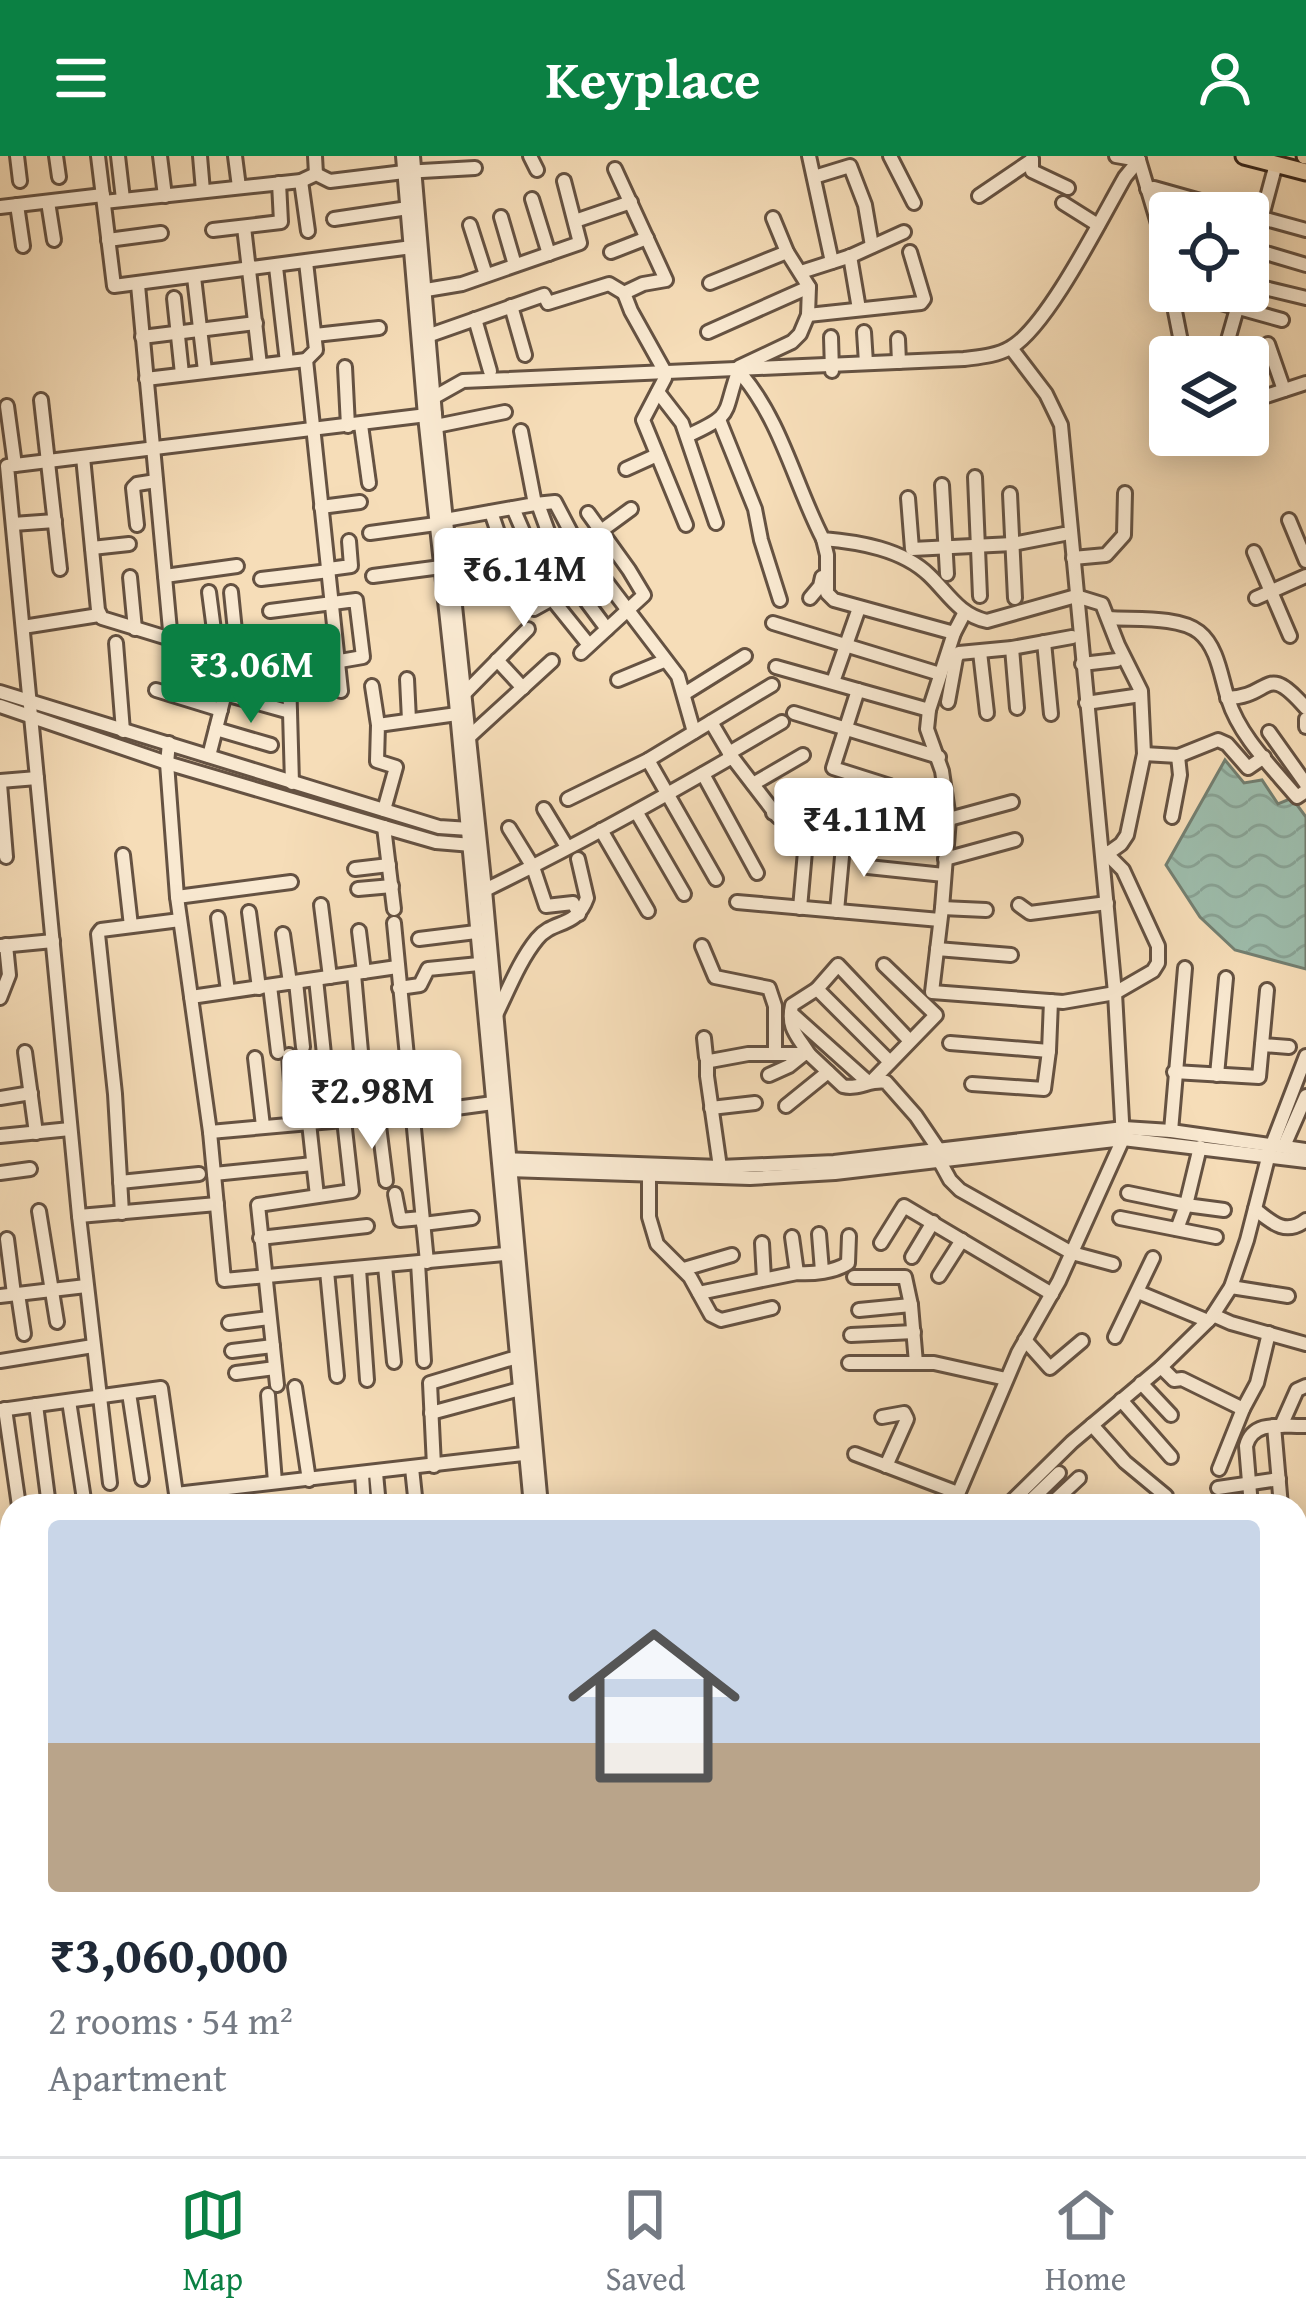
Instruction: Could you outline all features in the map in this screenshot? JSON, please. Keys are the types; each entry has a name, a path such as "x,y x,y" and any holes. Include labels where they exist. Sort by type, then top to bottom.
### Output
{"main road":[{"path":"1244,156 1306,172"}],"street":[{"path":"17,156 20,181"},
{"path":"56,156 58,177"},
{"path":"98,156 114,286 412,247"},
{"path":"118,156 123,200"},
{"path":"160,156 165,196"},
{"path":"200,156 203,191"},
{"path":"235,156 239,188"},
{"path":"315,156 316,174"},
{"path":"403,156 410,172 426,290 429,400"},
{"path":"413,156 408,208 441,522 470,736 473,844 495,1018 531,1494"},
{"path":"530,156 537,170"},
{"path":"809,156 832,262"},
{"path":"890,156 914,203"},
{"path":"1116,156 1140,158"},
{"path":"1032,158 1032,171 1068,188"},
{"path":"1003,203 985,192 1032,158"},
{"path":"1140,158 1149,192"},
{"path":"832,368 1010,352 1045,311 1140,158"},
{"path":"429,400 446,389 504,382 964,365 1010,352 1049,315 1068,288 1140,158"},
{"path":"1262,192 1276,164"},
{"path":"814,177 850,166 865,205 872,246"},
{"path":"316,174 330,181 475,168"},
{"path":"615,169 666,280 624,293"},
{"path":"0,207 165,196 301,181 316,174"},
{"path":"301,181 308,231"},
{"path":"426,290 462,284 580,243 564,181"},
{"path":"213,230 281,222 278,183"},
{"path":"1148,189 1168,192"},
{"path":"532,199 549,254"},
{"path":"48,202 54,240"},
{"path":"575,221 631,202"},
{"path":"1063,203 1098,225"},
{"path":"17,205 22,246"},
{"path":"334,219 408,208"},
{"path":"501,217 515,265"},
{"path":"735,373 792,342 808,315 808,287 773,218"},
{"path":"1269,220 1306,230"},
{"path":"470,225 486,275"},
{"path":"244,227 260,365"},
{"path":"801,272 904,232"},
{"path":"108,240 161,233"},
{"path":"611,252 647,238"},
{"path":"710,283 787,252"},
{"path":"808,315 923,302 910,252"},
{"path":"1269,254 1306,265"},
{"path":"850,256 859,310"},
{"path":"146,379 306,360 316,350 306,262"},
{"path":"276,267 287,362"},
{"path":"194,278 206,371"},
{"path":"430,335 544,295 548,303 609,284 624,293 665,375"},
{"path":"138,285 171,640"},
{"path":"708,332 808,287"},
{"path":"1269,289 1306,298"},
{"path":"174,298 182,374"},
{"path":"511,306 525,355"},
{"path":"1249,312 1282,320"},
{"path":"475,319 490,371"},
{"path":"142,337 256,323"},
{"path":"315,335 379,328"},
{"path":"864,332 866,363"},
{"path":"831,337 832,368"},
{"path":"898,339 899,362"},
{"path":"1269,347 1284,390"},
{"path":"1010,352 1054,427 1105,852 1103,904"},
{"path":"958,1494 1006,1379 1072,1253 1119,1138 1112,994 1072,638 1073,558 1061,425 1046,394 1010,352"},
{"path":"23,627 99,615 341,691 306,360"},
{"path":"346,367 369,483"},
{"path":"687,436 720,422 735,373"},
{"path":"735,373 755,391 775,426 823,539 827,593 838,602 954,632"},
{"path":"665,375 643,420 686,525"},
{"path":"1269,395 1306,383"},
{"path":"658,392 682,423 716,523"},
{"path":"41,400 60,569"},
{"path":"7,406 15,465"},
{"path":"110,1483 70,1129 13,524 5,506 7,466 505,412"},
{"path":"720,422 755,509 779,600"},
{"path":"521,431 537,504 558,559"},
{"path":"626,469 657,455"},
{"path":"82,457 99,615"},
{"path":"975,477 980,596"},
{"path":"137,525 133,488 156,481"},
{"path":"942,485 947,574"},
{"path":"1073,558 1106,555 1124,535 1125,493"},
{"path":"1010,494 1015,598"},
{"path":"908,498 912,549 1013,544 1064,535"},
{"path":"321,507 360,502"},
{"path":"370,533 555,502 576,542 678,676 694,732"},
{"path":"513,508 552,599 585,649 644,595 588,513"},
{"path":"601,531 631,509"},
{"path":"490,512 527,604 534,609 613,549"},
{"path":"1289,520 1306,561"},
{"path":"13,524 55,521"},
{"path":"441,522 441,568 472,829"},
{"path":"810,598 822,578 823,539"},
{"path":"823,539 909,560 965,612 987,621 1073,597 1102,604 1141,695 1144,754 1127,835 1105,852"},
{"path":"261,579 351,566 350,541"},
{"path":"92,548 129,544"},
{"path":"1254,552 1290,636"},
{"path":"165,576 237,566"},
{"path":"373,576 441,568"},
{"path":"1256,598 1306,576"},
{"path":"130,577 135,629"},
{"path":"572,582 607,628"},
{"path":"209,592 217,653"},
{"path":"209,756 236,659 231,592"},
{"path":"270,611 357,602 363,657 340,661"},
{"path":"833,682 859,608"},
{"path":"965,612 928,710 927,729 939,757 949,819 932,992 1051,1001 1112,994 1153,971 1159,954 1123,870 1105,852"},
{"path":"1108,618 1177,622 1200,633 1213,651 1238,723 1297,797 1306,788 1269,732"},
{"path":"773,623 940,674"},
{"path":"465,693 528,629"},
{"path":"948,702 959,652 1072,638"},
{"path":"1044,642 1052,714"},
{"path":"116,643 123,730"},
{"path":"1012,648 1017,709"},
{"path":"980,652 987,713"},
{"path":"684,694 746,656"},
{"path":"1082,664 1117,659"},
{"path":"497,660 523,688"},
{"path":"470,736 552,661"},
{"path":"619,680 664,661"},
{"path":"776,667 928,710"},
{"path":"289,676 292,783"},
{"path":"407,679 410,720"},
{"path":"1227,698 1280,683 1306,708"},
{"path":"568,800 648,760 772,685"},
{"path":"372,686 377,761 396,767 384,810"},
{"path":"156,690 221,710"},
{"path":"858,690 832,768 890,786"},
{"path":"0,692 30,710 167,763 436,842 473,844"},
{"path":"225,694 290,712"},
{"path":"1086,704 1141,695"},
{"path":"0,706 123,730 439,827 472,829"},
{"path":"378,725 457,714"},
{"path":"478,887 533,867 637,813 788,717 939,757"},
{"path":"711,722 778,817 880,824"},
{"path":"216,729 271,746"},
{"path":"1144,754 1178,756 1219,740 1248,768 1264,757"},
{"path":"169,743 177,897 210,1132 224,1280 513,1253"},
{"path":"753,784 802,755"},
{"path":"1172,818 1180,775 1178,756"},
{"path":"648,760 716,879"},
{"path":"703,775 757,873"},
{"path":"6,857 0,783 37,778"},
{"path":"773,813 820,790"},
{"path":"949,819 1012,802"},
{"path":"544,809 567,847"},
{"path":"637,813 684,894"},
{"path":"384,827 423,1221 424,1361"},
{"path":"509,828 533,867 546,906 573,903 579,914"},
{"path":"601,830 648,911"},
{"path":"800,908 806,840"},
{"path":"945,859 1015,840"},
{"path":"837,910 843,846"},
{"path":"123,855 131,926"},
{"path":"495,1018 541,934 579,914 587,898 578,859"},
{"path":"355,869 389,865"},
{"path":"868,867 944,875"},
{"path":"177,897 291,882"},
{"path":"358,890 392,886"},
{"path":"478,887 479,964 504,1164"},
{"path":"737,902 941,914 986,910"},
{"path":"1018,905 1030,913 1103,904"},
{"path":"275,1482 275,1368 258,1205 352,1191 338,1120 323,978 321,905"},
{"path":"249,912 313,1164 316,1196"},
{"path":"218,918 228,991"},
{"path":"122,1213 98,934 180,920"},
{"path":"359,931 373,1118 386,1181"},
{"path":"419,939 476,932"},
{"path":"284,934 303,1047"},
{"path":"0,998 9,975 3,946 53,941"},
{"path":"702,946 715,977 769,988 775,1006 775,1053"},
{"path":"937,949 1010,956"},
{"path":"399,988 420,985 428,969 479,964"},
{"path":"909,1040 838,965 817,989 792,1005 792,1029 806,1054 843,1086 870,1081 893,1086 960,1190 1072,1253 1113,1264"},
{"path":"870,1081 937,1015 884,965"},
{"path":"191,997 397,968"},
{"path":"1171,1131 1185,968"},
{"path":"1217,1075 1226,978"},
{"path":"817,989 890,1062"},
{"path":"1174,1072 1259,1077 1267,990"},
{"path":"972,1084 1044,1089 1051,1001"},
{"path":"790,1013 870,1081"},
{"path":"704,1038 720,1166"},
{"path":"950,1043 1049,1051"},
{"path":"1262,1045 1289,1047"},
{"path":"25,1052 36,1132"},
{"path":"707,1060 806,1054"},
{"path":"769,1075 806,1054"},
{"path":"1031,1494 1092,1425 1211,1318 1231,1287 1306,1056"},
{"path":"255,1058 263,1126"},
{"path":"786,1106 828,1072"},
{"path":"0,1098 31,1094"},
{"path":"1275,1148 1306,1096"},
{"path":"210,1132 494,1103"},
{"path":"710,1108 755,1103"},
{"path":"0,1136 70,1129"},
{"path":"504,1164 834,1162 1171,1131 1275,1148 1306,1161"},
{"path":"1119,1138 1200,1147 1306,1150"},
{"path":"1177,1229 1200,1147"},
{"path":"504,1164 649,1176 750,1178 835,1173 939,1155"},
{"path":"214,1174 313,1164"},
{"path":"0,1173 30,1169"},
{"path":"120,1182 199,1174"},
{"path":"649,1176 649,1217 657,1244 683,1269 715,1319 772,1308"},
{"path":"1128,1193 1224,1210"},
{"path":"395,1194 400,1220 472,1218"},
{"path":"79,1216 217,1204"},
{"path":"881,1243 904,1206 1052,1294"},
{"path":"1255,1209 1276,1226 1290,1228 1306,1220"},
{"path":"39,1211 57,1322"},
{"path":"1120,1218 1216,1237"},
{"path":"912,1257 933,1222"},
{"path":"260,1238 367,1226"},
{"path":"819,1234 822,1271"},
{"path":"699,1293 843,1268 848,1264 849,1236"},
{"path":"792,1237 797,1273"},
{"path":"7,1239 11,1295 24,1334"},
{"path":"939,1276 962,1240"},
{"path":"762,1243 764,1280"},
{"path":"513,1253 520,1389 539,1494"},
{"path":"683,1269 732,1256"},
{"path":"1115,1336 1154,1258"},
{"path":"386,1266 394,1362"},
{"path":"358,1269 367,1380"},
{"path":"327,1271 337,1376"},
{"path":"854,1277 905,1277 916,1363"},
{"path":"11,1295 86,1286"},
{"path":"1231,1287 1288,1296"},
{"path":"1138,1292 1306,1344"},
{"path":"859,1310 911,1305"},
{"path":"229,1323 269,1318"},
{"path":"851,1335 914,1332"},
{"path":"1219,1469 1263,1366 1269,1333"},
{"path":"1025,1340 1050,1368 1082,1341"},
{"path":"0,1361 93,1346"},
{"path":"232,1351 273,1346"},
{"path":"434,1466 430,1385 518,1357"},
{"path":"849,1363 934,1364 1006,1379"},
{"path":"1161,1366 1174,1380 1179,1378 1243,1409"},
{"path":"236,1373 275,1368"},
{"path":"1141,1383 1171,1415"},
{"path":"1280,1494 1277,1426 1298,1390 1306,1386"},
{"path":"295,1387 309,1480"},
{"path":"17,1494 3,1409 163,1389 175,1494"},
{"path":"431,1413 520,1389"},
{"path":"129,1393 142,1479"},
{"path":"1121,1400 1171,1457"},
{"path":"69,1401 83,1494"},
{"path":"36,1405 48,1494"},
{"path":"882,1417 904,1413 907,1419 886,1466"},
{"path":"1092,1425 1125,1462 1164,1494"},
{"path":"1250,1494 1249,1436 1259,1428 1306,1426"},
{"path":"199,1494 531,1454"},
{"path":"855,1454 944,1494"},
{"path":"412,1468 415,1494"},
{"path":"1024,1494 1059,1473"},
{"path":"366,1494 369,1474"},
{"path":"369,1474 375,1494"},
{"path":"1064,1494 1079,1478"},
{"path":"1218,1488 1279,1479"},
{"path":"1035,1487 1042,1494"}],"water":[{"path":"1225,760 1244,783 1262,780 1278,804 1292,798 1306,817 1306,969 1235,950 1200,917 1166,865"}]}
